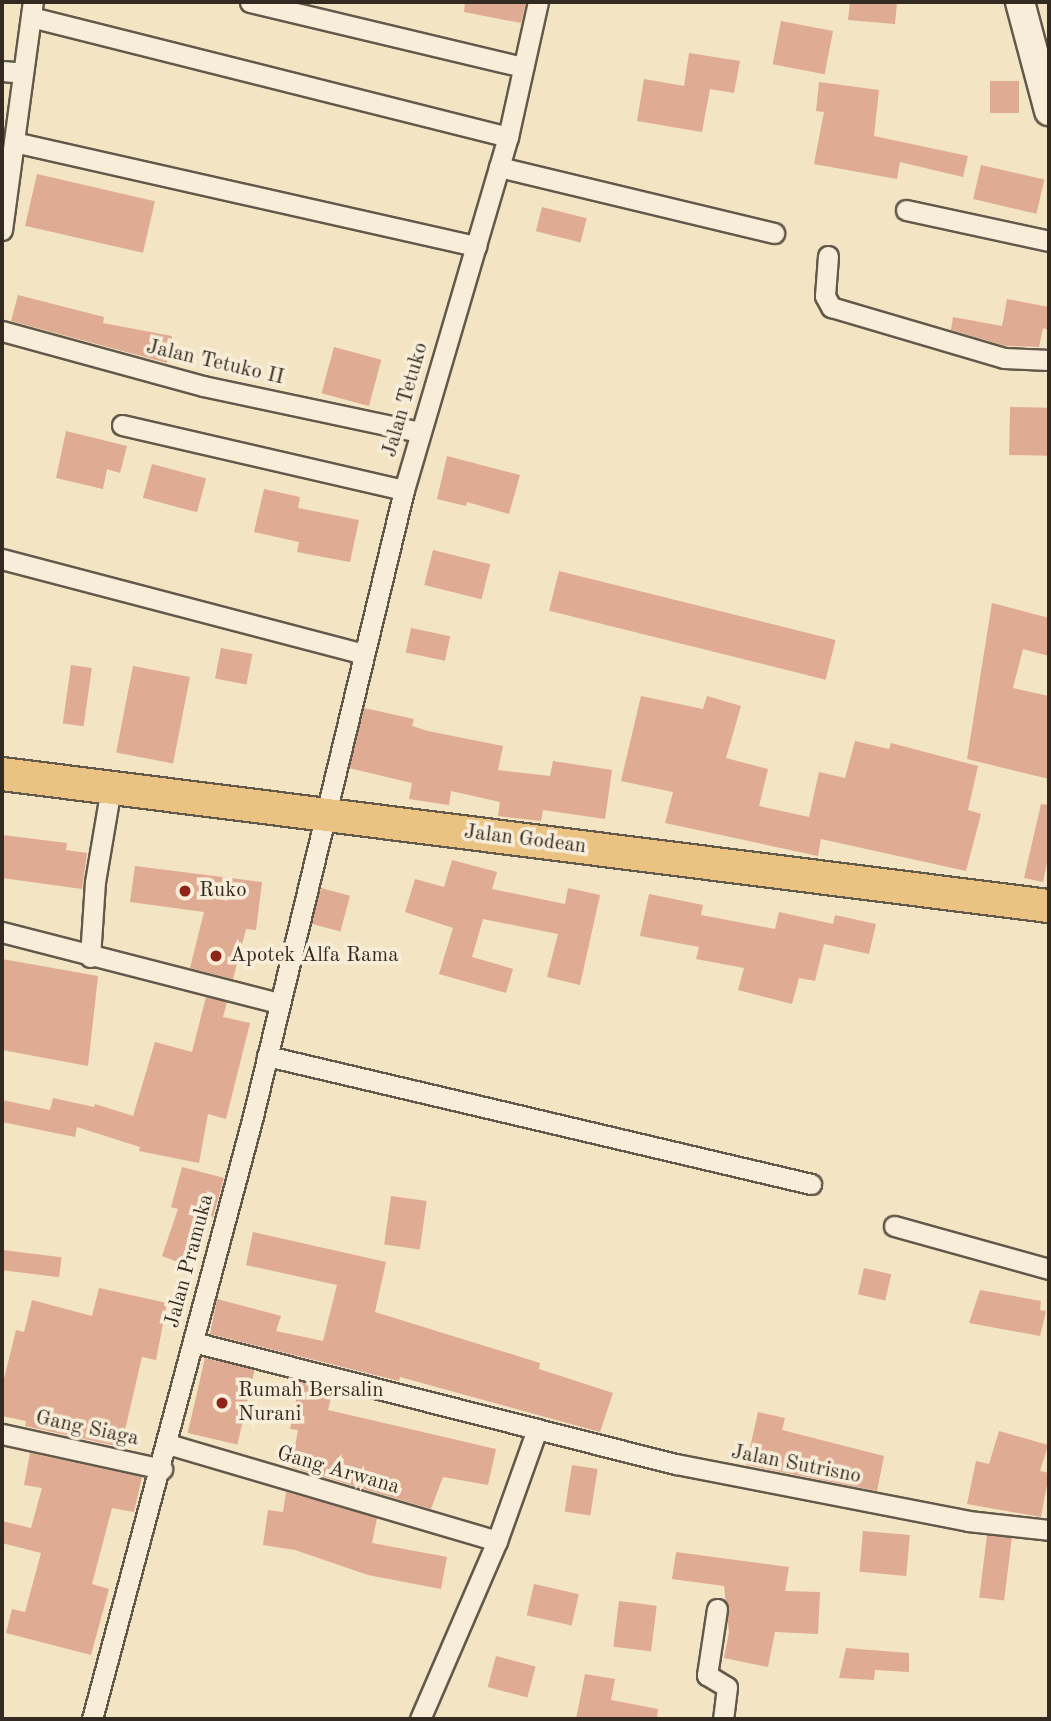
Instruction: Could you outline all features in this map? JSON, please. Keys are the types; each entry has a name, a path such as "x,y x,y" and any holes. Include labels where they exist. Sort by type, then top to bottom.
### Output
{"main road":[{"path":"1020,2 1049,111"},
{"name":"Jalan Godean","path":"2,774 1049,906"}],"street":[{"path":"250,2 523,67"},
{"name":"Jalan Tetuko","path":"325,813 404,490 508,136 538,2"},
{"path":"2,230 32,9 508,136"},
{"path":"2,71 23,73"},
{"path":"14,142 475,246"},
{"path":"499,167 774,233"},
{"path":"906,210 1049,241"},
{"path":"828,256 825,296 831,307 1004,358 1049,360"},
{"name":"Jalan Tetuko II","path":"2,331 204,386 420,432"},
{"path":"122,425 404,490"},
{"path":"2,559 364,654"},
{"path":"90,957 95,882 111,787"},
{"name":"Jalan Pramuka","path":"92,1719 162,1469 267,1056 325,813"},
{"path":"2,932 90,957 278,1003"},
{"path":"267,1056 811,1184"},
{"path":"894,1226 1049,1269"},
{"name":"Jalan Sutrisno","path":"193,1342 676,1464 968,1521 1049,1530"},
{"path":"421,1719 496,1541 537,1429"},
{"name":"Gang Siaga","path":"2,1434 162,1469"},
{"name":"Gang Arwana","path":"167,1444 496,1541"},
{"path":"717,1609 707,1675 727,1687 723,1719"}],"building":[{"path":"465,2 526,2 521,23 464,12"},
{"path":"850,2 897,2 895,24 848,20"},
{"path":"781,21 833,31 825,74 773,64"},
{"path":"689,53 740,61 734,93 710,89 702,132 637,121 644,79 684,86"},
{"path":"990,81 1019,81 1019,113 990,113"},
{"path":"819,82 879,90 874,136 968,156 963,177 900,162 897,179 814,164 824,112 816,111"},
{"path":"981,165 1044,180 1036,214 973,199"},
{"path":"37,174 155,201 143,253 25,226"},
{"path":"542,207 587,218 581,242 536,231"},
{"path":"18,295 104,317 103,323 172,336 167,363 11,321"},
{"path":"1007,299 1049,307 1049,330 1043,328 1039,347 1006,346 951,330 953,317 1002,326"},
{"path":"334,347 381,360 369,406 322,393"},
{"path":"1010,407 1049,408 1048,456 1009,455"},
{"path":"66,431 127,446 120,473 107,469 103,489 56,478"},
{"path":"447,456 520,475 509,514 467,502 466,506 437,499"},
{"path":"152,464 206,478 197,512 143,498"},
{"path":"264,489 300,497 298,508 359,520 350,562 297,552 299,542 254,532"},
{"path":"433,550 490,564 482,599 424,585"},
{"path":"559,571 836,640 826,680 549,611"},
{"path":"992,603 1049,618 1049,656 1023,649 1013,688 1049,696 1049,779 967,759"},
{"path":"411,628 450,636 445,661 406,652"},
{"path":"221,648 252,654 246,685 215,678"},
{"path":"71,665 92,668 84,726 63,723"},
{"path":"133,666 190,677 173,763 116,752"},
{"path":"641,696 703,709 707,696 741,706 726,758 768,769 759,806 809,817 819,772 845,778 855,741 889,749 891,743 978,766 968,810 981,814 966,871 821,839 818,856 665,823 673,792 621,781"},
{"path":"364,708 414,719 412,726 428,731 503,746 498,770 550,776 553,761 612,770 605,819 543,810 541,821 498,816 500,802 451,791 449,805 409,799 412,783 349,768"},
{"path":"1041,804 1049,805 1049,853 1043,882 1024,878"},
{"path":"2,835 67,843 66,850 87,853 82,889 2,878"},
{"path":"452,860 497,872 492,889 565,904 568,888 600,895 580,985 547,977 558,934 483,919 472,957 513,969 506,993 439,974 453,928 405,912 415,879 444,887"},
{"path":"135,866 262,882 256,930 246,929 233,979 190,968 204,912 130,902"},
{"path":"321,888 350,896 340,932 311,924"},
{"path":"649,894 703,905 701,915 775,929 779,912 833,924 835,915 876,924 869,954 824,944 815,981 799,978 792,1004 738,990 744,968 696,959 699,947 640,936"},
{"path":"2,959 98,976 88,1066 2,1050"},
{"path":"206,997 227,1002 223,1017 250,1023 226,1119 208,1114 199,1163 139,1151 140,1147 77,1127 75,1137 2,1122 2,1100 50,1110 53,1098 94,1107 95,1104 133,1116 155,1042 192,1052"},
{"path":"182,1167 224,1178 213,1217 200,1215 183,1264 162,1256 178,1209 171,1207"},
{"path":"391,1196 427,1201 420,1250 384,1245"},
{"path":"253,1232 386,1262 375,1312 540,1363 539,1369 613,1393 600,1432 400,1377 399,1381 210,1334 217,1299 281,1316 276,1331 323,1341 337,1285 246,1265"},
{"path":"2,1250 62,1257 59,1277 2,1270"},
{"path":"864,1268 891,1274 885,1301 858,1294"},
{"path":"99,1288 167,1303 156,1360 142,1357 121,1447 25,1426 26,1421 2,1416 2,1387 16,1330 24,1332 32,1300 92,1316"},
{"path":"980,1290 1041,1301 1040,1310 1046,1311 1040,1336 969,1323"},
{"name":"Rumah Bersalin Nurani","path":"205,1358 255,1369 237,1444 188,1433"},
{"path":"300,1382 333,1390 328,1410 496,1449 488,1485 443,1477 431,1509 291,1467 298,1430 290,1429"},
{"path":"758,1412 785,1418 782,1430 884,1456 877,1491 746,1465"},
{"path":"999,1431 1048,1445 1040,1471 1049,1473 1041,1517 967,1504 976,1461 989,1464"},
{"path":"30,1453 142,1477 134,1512 112,1508 92,1584 109,1589 91,1655 6,1633 12,1609 25,1612 41,1553 2,1543 2,1521 31,1528 42,1488 24,1485"},
{"path":"572,1465 598,1469 590,1515 565,1511"},
{"path":"286,1492 377,1518 372,1543 447,1557 441,1589 368,1575 295,1550 263,1545 268,1510 283,1512"},
{"path":"863,1531 910,1535 906,1576 859,1572"},
{"path":"987,1535 1012,1538 1004,1601 979,1598"},
{"path":"676,1552 789,1567 785,1591 820,1592 818,1634 775,1632 768,1667 724,1658 729,1632 724,1586 672,1579"},
{"path":"534,1584 579,1594 572,1626 527,1615"},
{"path":"619,1601 657,1606 651,1651 613,1647"},
{"path":"846,1648 909,1653 909,1672 875,1670 874,1680 839,1678"},
{"path":"496,1656 536,1667 527,1698 488,1687"},
{"path":"585,1674 615,1679 611,1700 658,1709 657,1719 576,1719"}],"place":[{"name":"Ruko","path":"185,891"},
{"name":"Apotek Alfa Rama","path":"216,956"},
{"name":"Rumah Bersalin Nurani","path":"222,1403"}]}
